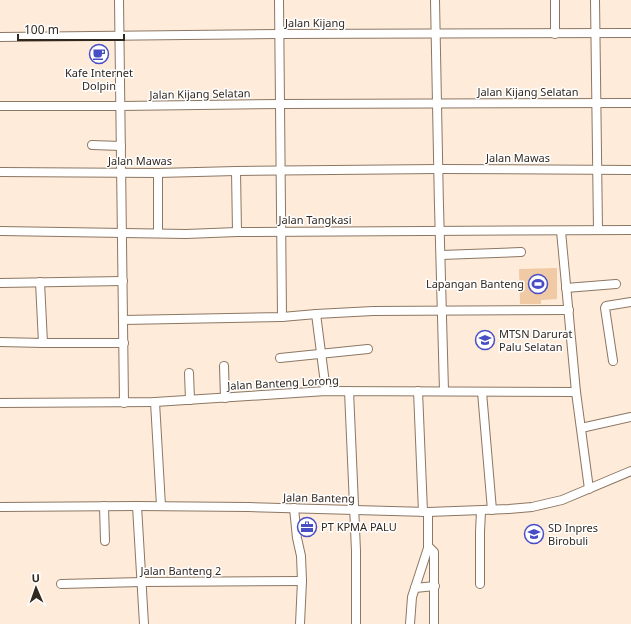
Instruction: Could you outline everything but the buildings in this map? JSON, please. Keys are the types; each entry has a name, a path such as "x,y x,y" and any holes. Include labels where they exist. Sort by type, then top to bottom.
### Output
{"street":[{"path":"119,0 124,403"},
{"path":"278,0 282,317"},
{"path":"435,0 436,104 444,391"},
{"path":"555,0 555,34"},
{"path":"595,0 598,230"},
{"name":"Jalan Kijang","path":"0,37 436,33 631,33"},
{"name":"Jalan Kijang Selatan","path":"0,106 631,103"},
{"path":"92,145 121,146"},
{"name":"Jalan Mawas","path":"0,172 158,173 438,169 631,170"},
{"path":"236,171 237,232"},
{"path":"158,173 158,233"},
{"name":"Jalan Tangkasi","path":"0,231 158,233 631,230"},
{"path":"561,231 576,392 589,489"},
{"path":"441,254 520,252"},
{"path":"0,283 123,281"},
{"path":"40,282 43,343"},
{"path":"566,288 616,284"},
{"path":"613,361 605,308 606,306 631,302"},
{"path":"123,320 282,317 373,311 442,312 569,310"},
{"path":"316,314 326,391"},
{"path":"0,342 124,343"},
{"path":"280,358 368,349"},
{"path":"224,366 225,398"},
{"path":"189,373 190,400"},
{"name":"Jalan Banteng Lorong","path":"0,403 155,402 326,391 576,392"},
{"path":"348,391 355,509 356,624"},
{"path":"410,624 412,597 428,548 418,391"},
{"path":"482,392 492,510"},
{"path":"155,402 161,506"},
{"path":"581,428 631,417"},
{"name":"Jalan Banteng","path":"0,507 161,506 355,509 426,512 481,511 522,508 554,502 631,471"},
{"path":"104,506 106,541"},
{"path":"137,506 144,624"},
{"path":"294,508 297,538 301,556 302,581 300,624"},
{"path":"480,584 481,511"},
{"path":"428,548 434,552 434,624"},
{"name":"Jalan Banteng 2","path":"61,584 302,581"},
{"path":"415,588 435,586"}],"shaded area":[{"name":"Lapangan Banteng","path":"557,268 557,299 541,300 541,304 520,304 519,269"}],"place":[{"name":"Kafe Internet Dolpin","path":"99,54"},
{"name":"Lapangan Banteng","path":"538,284"},
{"name":"MTSN Darurat Palu Selatan","path":"485,340"},
{"name":"PT KPMA PALU","path":"307,527"},
{"name":"SD Inpres Birobuli","path":"534,534"}]}
